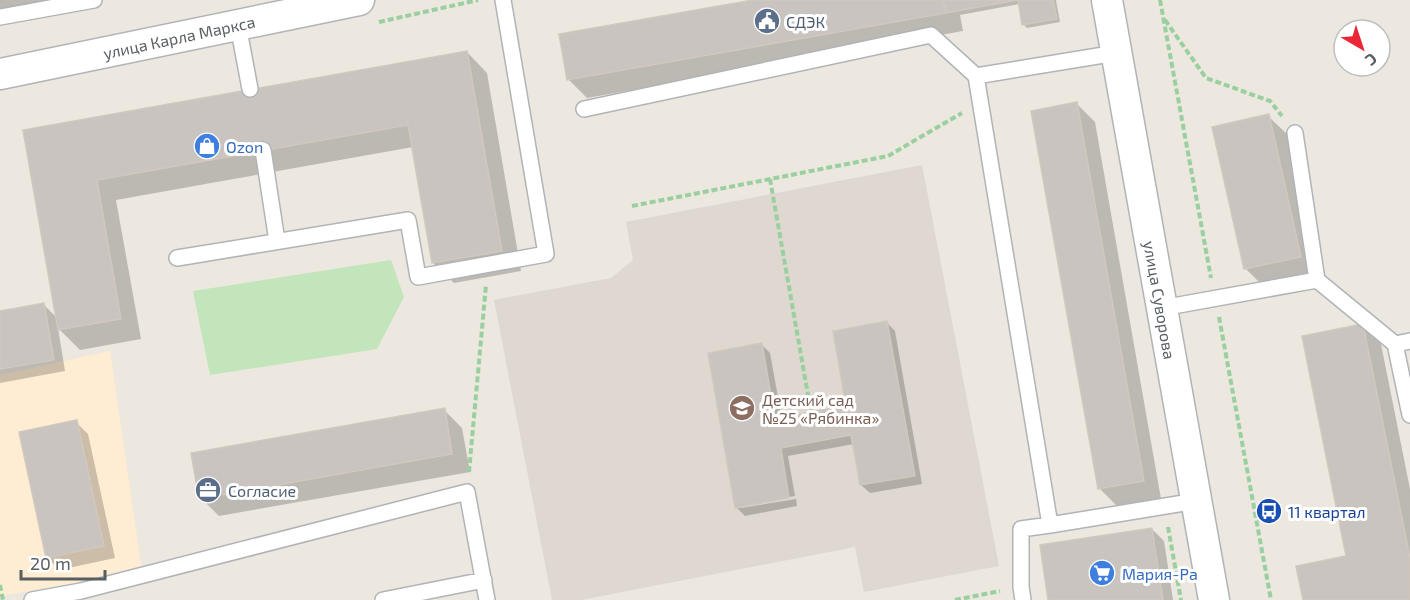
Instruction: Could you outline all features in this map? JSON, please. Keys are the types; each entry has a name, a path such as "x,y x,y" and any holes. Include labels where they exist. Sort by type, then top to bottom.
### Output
{"street":[{"name":"улица Карла Маркса","path":"0,74 238,25 278,8 359,0"},
{"name":"улица Суворова","path":"1107,0 1214,600"}],"lane":[{"path":"0,17 94,0"},
{"path":"177,258 408,220 418,277 546,254 503,0"},
{"path":"238,25 250,90"},
{"path":"585,109 931,35 976,76 1050,525"},
{"path":"976,76 1116,53"},
{"path":"1295,133 1317,280 1402,342 1410,415"},
{"path":"263,150 277,242"},
{"path":"1162,308 1317,280"},
{"path":"32,600 82,596 467,492 487,600"},
{"path":"1022,594 1021,529 1196,501"},
{"path":"383,600 484,580"}],"path":[{"path":"1163,17 1206,78 1270,101 1295,133"},
{"path":"632,206 888,156 981,102"},
{"path":"770,179 811,412"},
{"path":"467,492 488,264"},
{"path":"0,585 3,600"},
{"path":"955,600 1022,594"}],"shaded area":[{"name":"Детский сад №25 «Рябинка»","path":"922,165 999,566 864,592 855,547 581,600 552,600 494,300 611,278 633,260 626,222"},
{"path":"110,351 142,571 0,596 0,375"}],"green space":[{"path":"391,260 404,297 377,349 210,375 193,291"}],"building":[{"path":"753,0 943,0 946,13 567,80 559,34"},
{"path":"943,0 1018,0 946,13"},
{"path":"1018,0 1053,0 1057,19 1022,25"},
{"path":"467,51 502,251 432,263 408,125 97,180 121,319 58,330 23,130"},
{"path":"1077,102 1144,481 1098,489 1031,111"},
{"path":"1269,114 1301,257 1244,269 1212,127"},
{"path":"44,303 54,360 0,369 0,311"},
{"path":"887,321 915,476 860,485 851,435 781,448 789,498 735,508 708,353 762,343 775,419 846,406 833,331"},
{"path":"1363,324 1410,558 1410,600 1303,600 1296,566 1346,556 1302,336"},
{"path":"445,408 452,454 199,499 191,453"},
{"path":"77,420 104,546 46,558 19,432"},
{"name":"Мария-Ра","path":"1152,528 1163,600 1048,600 1040,545"}],"place":[{"name":"СДЭК","path":"767,21"},
{"name":"Ozon","path":"207,146"},
{"name":"Детский сад №25 «Рябинка»","path":"742,408"},
{"name":"Согласие","path":"208,490"},
{"name":"11 квартал","path":"1269,511"},
{"name":"Мария-Ра","path":"1102,573"}]}
